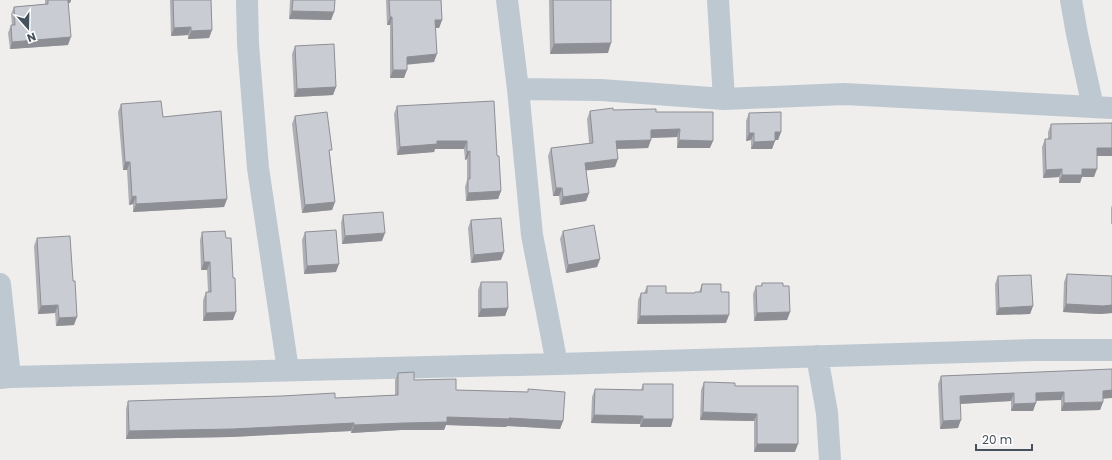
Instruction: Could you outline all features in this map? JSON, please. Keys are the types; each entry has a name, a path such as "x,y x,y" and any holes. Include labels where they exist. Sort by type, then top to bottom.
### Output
{"street":[{"path":"247,0 248,44 258,168 288,370"},
{"path":"507,0 518,90 532,235 558,364"},
{"path":"718,0 724,99"},
{"path":"518,90 601,90 724,99 844,94 1102,108 1077,34 1071,0"},
{"path":"0,284 5,378 1036,350 1112,350"},
{"path":"817,356 827,413 830,460"}],"building":[{"path":"48,0 68,0 71,37 12,42 11,25 15,25 14,7 48,4"},
{"path":"173,0 211,0 212,30 191,31 191,27 174,28"},
{"path":"293,0 335,0 334,12 292,11"},
{"path":"389,0 441,0 442,20 435,20 437,54 407,57 407,70 393,70 392,17 390,17"},
{"path":"553,0 611,0 611,43 554,44"},
{"path":"334,44 336,87 297,89 295,46"},
{"path":"161,101 163,117 221,111 227,199 136,204 136,196 132,197 130,162 125,162 121,104"},
{"path":"494,101 497,156 499,156 501,191 468,193 468,179 470,179 470,151 467,152 467,141 437,141 437,144 400,147 397,106"},
{"path":"613,108 613,110 656,109 656,112 713,112 713,141 679,140 680,129 651,130 651,140 616,141 618,159 585,163 589,193 563,197 562,188 556,188 551,148 593,143 590,111"},
{"path":"327,112 332,150 329,150 335,202 305,205 295,116"},
{"path":"781,112 781,132 775,132 775,141 754,142 754,133 749,133 749,113"},
{"path":"1112,123 1112,148 1097,148 1097,169 1082,169 1082,175 1062,175 1062,169 1046,170 1045,139 1051,139 1051,124"},
{"path":"383,212 385,233 345,236 343,215"},
{"path":"501,218 504,252 474,255 471,220"},
{"path":"594,225 600,259 568,265 563,231"},
{"path":"336,230 339,264 307,266 305,232"},
{"path":"225,231 226,238 231,238 233,278 235,278 236,312 206,313 206,292 211,292 210,262 204,262 202,232"},
{"path":"70,236 77,317 59,318 58,305 41,306 37,238"},
{"path":"1067,274 1112,276 1112,305 1066,304"},
{"path":"1031,275 1033,306 999,308 998,276"},
{"path":"481,282 507,282 508,308 481,309"},
{"path":"762,283 783,283 783,286 789,286 790,312 757,313 756,286 762,286"},
{"path":"702,284 721,284 721,292 729,292 729,315 640,316 641,293 647,293 647,286 666,286 666,293 695,293 701,292"},
{"path":"1112,369 1112,390 1103,391 1103,402 1064,403 1064,392 1036,393 1036,403 1014,404 1014,393 960,396 961,420 943,421 941,376"},
{"path":"414,372 414,380 456,379 456,390 528,392 528,389 565,392 563,421 447,417 447,422 354,425 354,423 233,429 129,431 128,401 335,393 335,398 398,395 398,373"},
{"path":"704,382 735,383 735,386 798,386 798,444 757,444 757,414 703,412"},
{"path":"643,384 673,384 673,419 643,419 643,416 594,415 595,389 643,390"}]}
